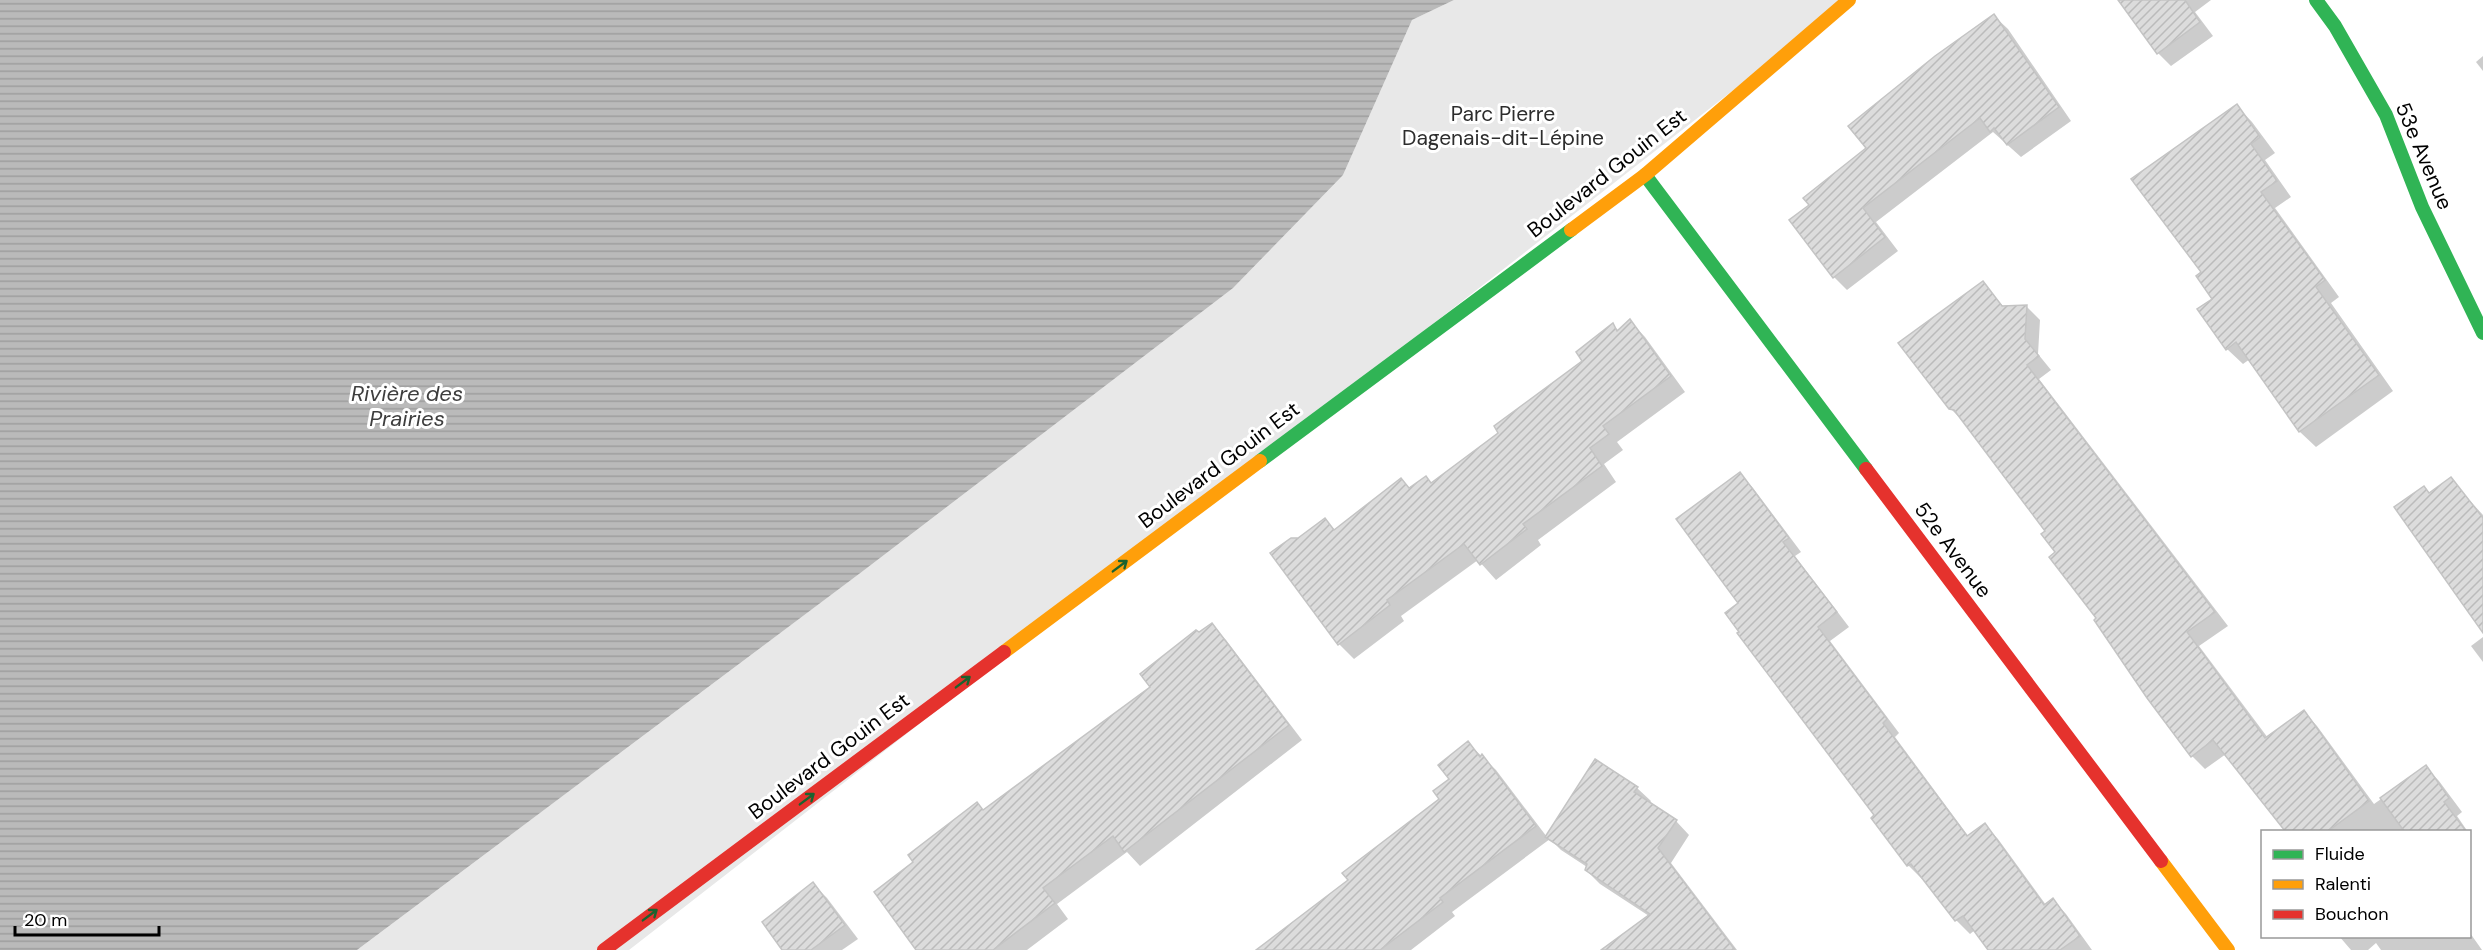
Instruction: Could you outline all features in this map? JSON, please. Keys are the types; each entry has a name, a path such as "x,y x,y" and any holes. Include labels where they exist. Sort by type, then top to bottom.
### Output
{"street":[{"name":"Boulevard Gouin Est","path":"604,950 1645,175 1849,0"},
{"name":"53e Avenue","path":"2316,0 2335,26 2386,115 2422,207 2483,333"},
{"name":"52e Avenue","path":"1645,175 2228,950"}],"green space":[{"name":"Parc Pierre Dagenais-dit-Lépine","path":"1454,0 1849,0 629,950 357,950 859,574 1343,175 1412,20"}],"water":[{"name":"Rivière des Prairies","path":"0,0 1454,0 1412,20 1343,175 1233,288 859,574 357,950 0,950"}],"building":[{"path":"2118,0 2185,0 2200,22 2157,54"},
{"path":"1994,14 2059,107 2007,145 1994,128 1990,132 1980,118 1863,208 1885,237 1833,278 1789,220 1809,205 1803,198 1866,148 1848,126 1935,56"},
{"path":"2237,104 2260,137 2251,144 2277,181 2261,192 2325,280 2316,287 2379,375 2299,432 2236,342 2226,350 2197,309 2212,299 2196,276 2201,272 2131,179"},
{"path":"1983,281 2002,306 2027,305 2025,339 2039,356 2027,365 2215,612 2187,632 2265,738 2304,710 2369,801 2329,830 2284,830 2213,740 2191,757 2147,698 2094,620 2096,618 2049,557 2055,552 2041,534 2045,531 1954,410 1949,409 1898,343"},
{"path":"1630,319 1671,376 1603,426 1609,434 1590,448 1602,466 1523,524 1527,529 1480,565 1464,544 1387,600 1390,605 1338,645 1270,553 1291,538 1298,538 1325,518 1334,530 1401,478 1409,488 1426,476 1431,483 1498,433 1494,426 1582,361 1576,352 1613,323 1617,331"},
{"path":"1740,472 1789,538 1783,542 1837,612 1818,627 1887,719 1883,723 1967,836 1985,823 2044,905 2053,898 2080,936 2060,950 1988,950 1963,916 1955,921 1911,864 1907,866 1871,818 1874,815 1737,633 1739,632 1725,613 1738,603 1676,519"},
{"path":"2451,477 2483,518 2483,633 2394,507 2424,486 2429,493"},
{"path":"1212,623 1289,725 1124,852 1113,836 1043,888 1055,903 993,950 916,950 874,892 913,862 908,855 977,802 983,810 1150,687 1140,674 1196,630 1199,632"},
{"path":"1468,741 1480,757 1482,754 1536,826 1440,898 1443,902 1380,950 1256,950 1348,880 1342,873 1439,799 1433,791 1449,779 1438,765"},
{"path":"1595,759 1638,787 1634,792 1677,820 1658,848 1735,950 1601,950 1650,914 1585,870 1587,864 1545,837"},
{"path":"2426,765 2449,798 2444,802 2465,830 2403,830 2380,798"},
{"path":"813,882 845,925 811,950 782,950 762,922"}],"traffic: fast":[{"path":"2316,0 2335,26 2386,115 2422,207 2483,333"},
{"path":"1645,175 1866,469"},
{"path":"1260,461 1571,230"}],"traffic: slow":[{"path":"1571,230 1645,175 1849,0"},
{"path":"1004,652 1260,461"},
{"path":"2161,861 2228,950"}],"traffic: jam":[{"path":"1866,469 2161,861"},
{"path":"604,950 1004,652"}]}
